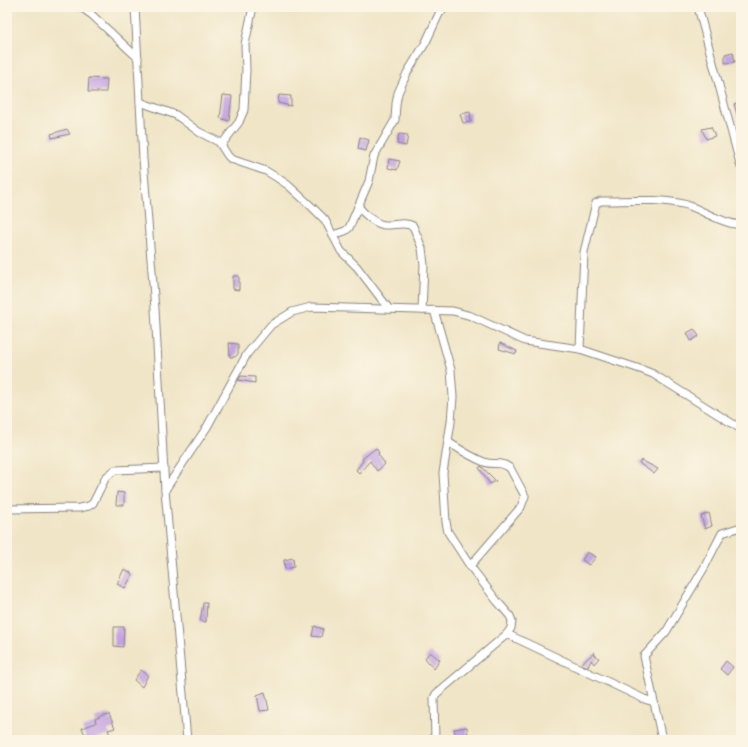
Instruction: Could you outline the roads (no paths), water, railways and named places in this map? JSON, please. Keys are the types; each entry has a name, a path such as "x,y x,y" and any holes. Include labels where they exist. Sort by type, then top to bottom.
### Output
{"street":[{"path":"80,7 92,15 138,58"},
{"path":"135,7 143,159 155,309 165,490 188,740"},
{"path":"222,144 239,122 244,110 246,70 245,44 253,7"},
{"path":"333,235 347,230 369,182 374,156 395,120 397,98 407,73 426,42 439,14 445,7"},
{"path":"698,7 741,167"},
{"path":"140,102 176,115 199,132 222,144 231,159 266,171 288,185 325,220 341,251 357,267 389,309"},
{"path":"580,349 584,252 596,203 601,201 672,202 698,209 732,224 741,224"},
{"path":"358,206 376,222 384,225 406,224 412,226 422,248 424,265 422,310"},
{"path":"165,490 207,427 247,354 271,325 292,312 311,307 453,311 471,316 525,341 580,349 653,374 741,429"},
{"path":"434,310 451,370 453,397 443,473 448,532 470,566 496,601 510,616 512,621 511,628 507,634 436,694 434,698 435,740"},
{"path":"448,442 486,463 502,463 510,468 525,496 521,507 470,566"},
{"path":"7,509 79,508 89,506 96,499 106,477 115,470 164,468"},
{"path":"662,740 644,656 666,632 704,568 722,533 741,527"},
{"path":"507,634 644,699 654,702"}]}
